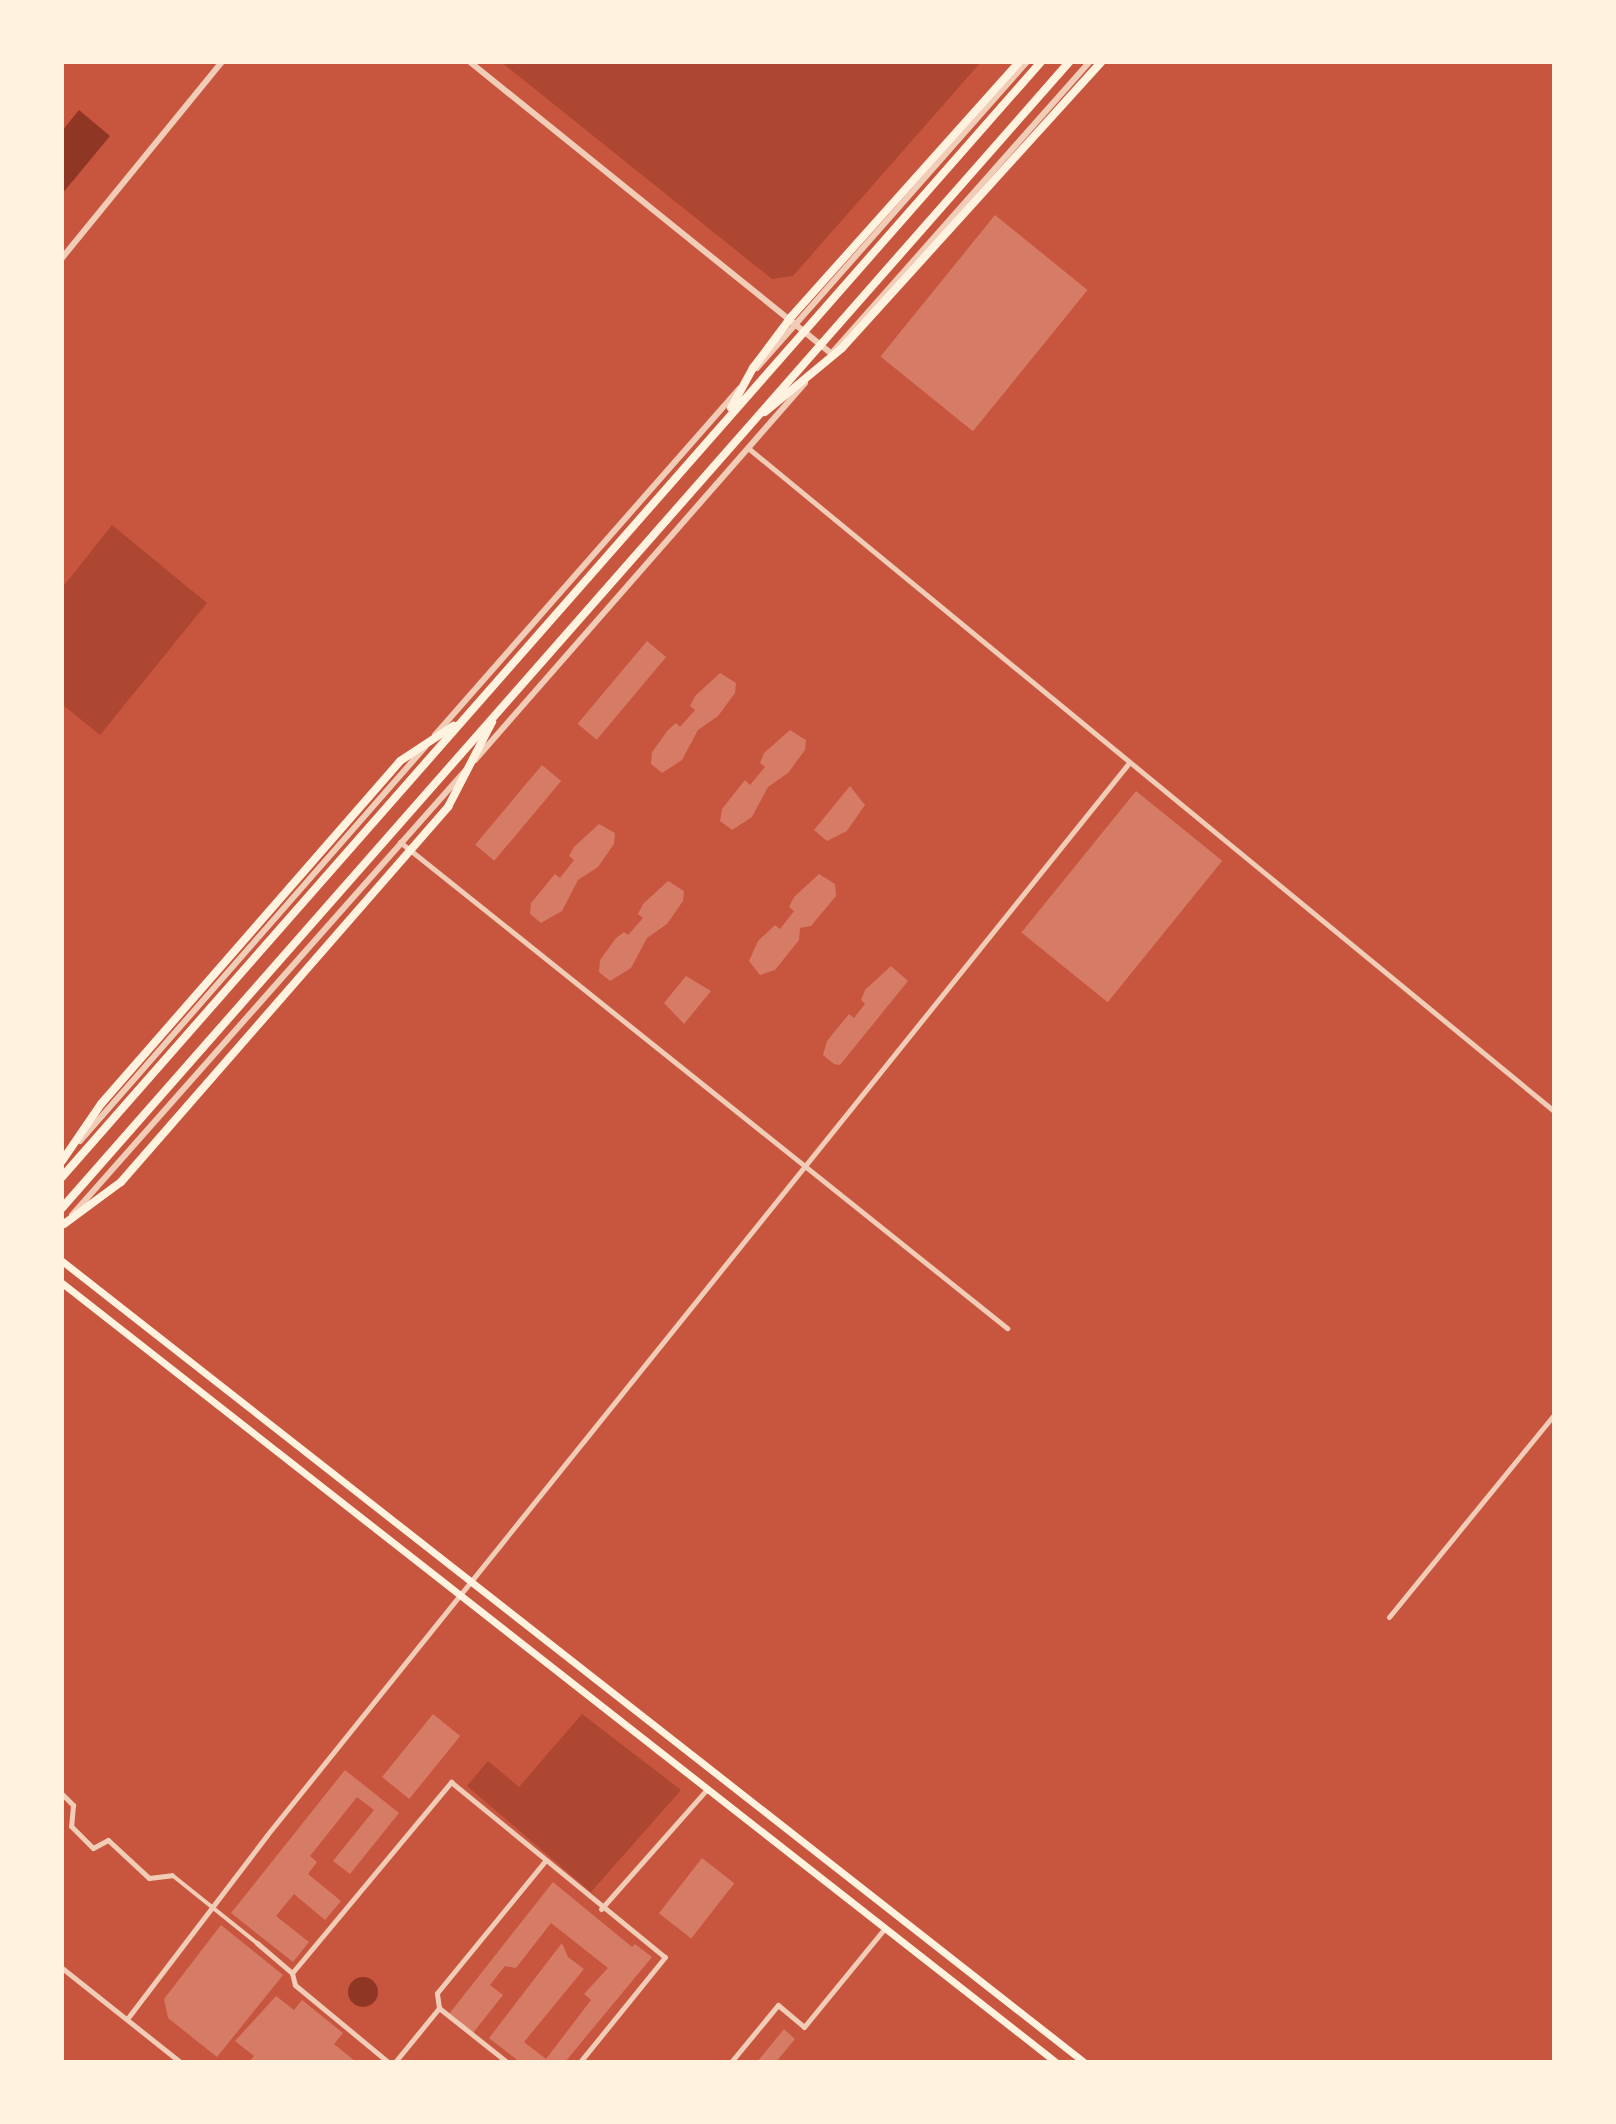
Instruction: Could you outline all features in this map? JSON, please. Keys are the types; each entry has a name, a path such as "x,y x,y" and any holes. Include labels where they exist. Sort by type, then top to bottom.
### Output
{"highway":[{"path":"723,423 753,368 792,316 1019,62"},
{"path":"62,1177 1041,62"},
{"path":"62,1208 1069,62"},
{"path":"749,425 842,348 1101,62"},
{"path":"63,1225 121,1182 448,807 499,709"},
{"path":"62,1161 101,1104 400,761 464,719"}],"main road":[{"path":"62,1261 1084,2062"},
{"path":"62,1283 1056,2062"}],"street":[{"path":"62,258 222,62"},
{"path":"470,62 831,353"},
{"path":"62,1161 1027,62"},
{"path":"63,1225 1089,62"},
{"path":"748,448 1128,764 1554,1111"},
{"path":"127,2019 470,1582 1128,764"},
{"path":"400,842 1007,1328"},
{"path":"1389,1617 1554,1415"},
{"path":"292,1973 451,1782 601,1909 665,1957 580,2062"},
{"path":"601,1909 707,1789"},
{"path":"62,1794 73,1805 71,1826 93,1848 108,1840 149,1878 172,1875 292,1973 295,1985 388,2062"},
{"path":"507,2062 439,2008 437,1993 545,1861"},
{"path":"731,2062 778,2005 804,2027 885,1928"},
{"path":"62,1968 180,2062"},
{"path":"395,2062 439,2008"}],"shaded area":[{"path":"501,62 981,62 793,276 772,279"},
{"path":"79,110 110,136 62,194 62,131"},
{"path":"112,525 207,603 100,735 62,704 62,588"},
{"path":"582,1714 681,1790 591,1892 467,1786 488,1761 519,1787"},
{"path":"363,1977 374,1981 378,1992 374,2003 363,2007 352,2003 348,1992 352,1981"}],"building":[{"path":"995,215 1087,290 973,431 880,356"},
{"path":"647,641 666,657 597,740 578,724"},
{"path":"720,673 736,683 735,693 718,716 698,730 682,760 662,773 651,764 652,752 668,730 676,723 680,727 695,710 690,706 695,696"},
{"path":"790,730 806,740 805,750 788,773 768,787 752,817 732,830 720,821 722,809 745,780 750,785 765,767 760,763 764,753"},
{"path":"542,765 561,781 494,861 475,845"},
{"path":"850,786 865,805 847,831 827,841 814,830"},
{"path":"1136,791 1222,861 1108,1002 1021,932"},
{"path":"599,824 615,833 614,844 598,867 578,880 562,911 541,923 530,914 531,903 555,874 560,878 574,860 569,856 574,847"},
{"path":"819,874 835,884 836,896 811,926 800,928 799,940 775,970 760,975 749,961 758,941 775,925 780,929 794,911 789,907 794,897"},
{"path":"668,881 684,891 683,901 667,924 647,938 631,968 610,981 599,972 600,960 616,938 624,932 628,935 643,918 638,914 643,904"},
{"path":"891,966 908,981 840,1065 834,1064 823,1055 827,1041 849,1014 854,1018 865,1004 861,1000 865,990"},
{"path":"686,976 711,991 684,1024 664,1003"},
{"path":"433,1714 460,1736 409,1799 382,1777"},
{"path":"345,1770 399,1813 350,1874 333,1861 374,1810 357,1797 310,1856 317,1862 308,1874 341,1901 325,1920 294,1894 276,1916 309,1942 293,1962 231,1913"},
{"path":"702,1858 734,1883 691,1938 659,1913"},
{"path":"553,1882 632,1947 635,1944 652,1957 565,2062 520,2062 489,2038 562,1943 568,1957 584,1969 524,2042 546,2059 591,2000 584,1994 608,1968 551,1923 516,1968 505,1966 490,1985 503,1995 473,2033 449,2014"},
{"path":"221,1925 283,1975 217,2057 168,2018 164,1999"},
{"path":"276,1996 294,2010 302,2000 343,2033 334,2044 356,2062 249,2062 254,2056 235,2041"},
{"path":"784,2029 795,2039 776,2062 757,2062"}]}
